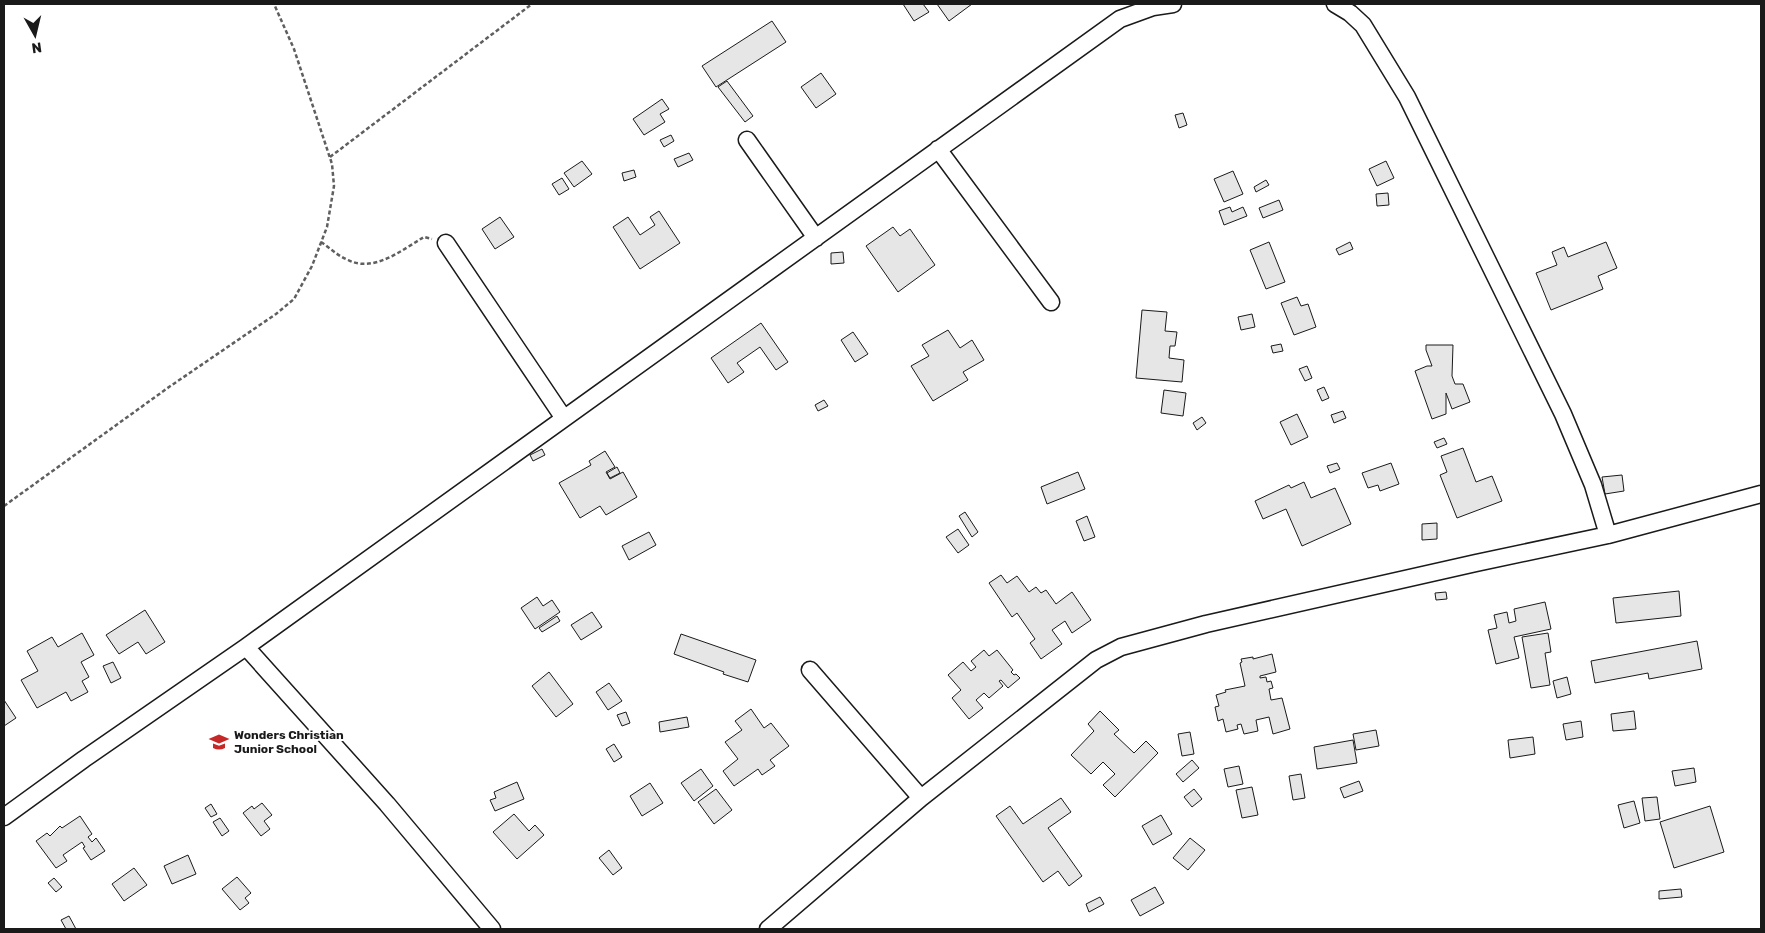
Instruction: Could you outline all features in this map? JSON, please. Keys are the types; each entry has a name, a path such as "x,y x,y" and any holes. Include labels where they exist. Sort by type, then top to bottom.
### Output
{"street":[{"path":"4,817 246,647 563,417 816,238 1120,18 1153,7 1173,4"},
{"path":"1335,4 1350,13 1363,25 1407,96 1563,414 1593,485 1608,535"},
{"path":"747,140 816,238"},
{"path":"938,149 1051,302"},
{"path":"446,243 563,417"},
{"path":"768,929 921,798 1096,660 1122,647 1206,624 1608,535 1761,494"},
{"path":"246,647 387,804 492,929"},
{"path":"810,670 921,798"}],"path":[{"path":"4,506 169,387 276,314 294,299 312,266 327,227 334,186 330,157 294,49 274,4"},
{"path":"330,157 532,4"},
{"path":"321,242 349,261 372,264 397,253 424,237 446,243"}],"building":[{"path":"903,4 923,4 929,12 914,21"},
{"path":"937,4 972,4 949,21"},
{"path":"772,21 786,42 716,87 702,66"},
{"path":"821,73 836,94 816,108 801,87"},
{"path":"727,81 753,116 745,122 718,87"},
{"path":"662,99 669,109 660,114 665,122 644,135 633,119"},
{"path":"1183,113 1187,125 1179,128 1175,115"},
{"path":"671,135 674,141 664,147 660,140"},
{"path":"689,153 693,160 678,167 674,159"},
{"path":"582,161 592,174 574,187 564,173"},
{"path":"1386,161 1394,178 1377,186 1369,169"},
{"path":"634,170 636,177 624,181 622,173"},
{"path":"1233,171 1243,194 1224,202 1214,179"},
{"path":"562,178 569,189 559,195 552,184"},
{"path":"1266,180 1269,185 1256,192 1254,187"},
{"path":"1388,193 1389,205 1377,206 1376,194"},
{"path":"1279,200 1283,210 1263,218 1259,208"},
{"path":"1230,207 1232,212 1243,207 1247,216 1224,225 1219,211"},
{"path":"659,211 680,243 640,269 613,227 628,217 640,235 655,225 650,217"},
{"path":"500,217 514,237 495,249 482,229"},
{"path":"893,227 900,236 910,229 935,265 898,292 866,246"},
{"path":"1269,242 1285,282 1266,289 1250,250"},
{"path":"1350,242 1353,249 1339,255 1336,249"},
{"path":"1606,242 1617,268 1598,276 1603,289 1551,310 1536,273 1557,265 1552,252 1564,247 1568,257"},
{"path":"843,252 844,263 831,264 831,253"},
{"path":"1297,297 1301,306 1308,304 1316,327 1294,335 1281,303"},
{"path":"1142,310 1167,312 1165,331 1177,332 1175,346 1170,346 1169,358 1184,360 1182,382 1136,378"},
{"path":"1252,314 1255,327 1241,330 1238,317"},
{"path":"761,323 788,362 776,370 760,347 737,363 744,372 728,383 711,358"},
{"path":"948,330 960,348 972,340 984,360 963,372 968,380 933,401 911,366 929,356 922,345"},
{"path":"853,332 868,354 855,362 841,340"},
{"path":"1281,344 1283,351 1273,353 1271,346"},
{"path":"1426,345 1453,345 1452,376 1455,384 1463,384 1470,402 1452,409 1446,393 1446,414 1432,419 1415,371 1432,366"},
{"path":"1307,366 1312,378 1305,381 1299,369"},
{"path":"1324,387 1329,398 1322,401 1317,390"},
{"path":"1164,390 1186,393 1183,416 1161,413"},
{"path":"824,400 828,406 818,411 815,405"},
{"path":"1343,411 1346,418 1334,423 1331,415"},
{"path":"1297,414 1308,437 1291,445 1280,422"},
{"path":"1202,417 1206,423 1197,430 1193,423"},
{"path":"1444,438 1447,444 1437,448 1434,442"},
{"path":"1463,448 1476,482 1492,476 1502,501 1457,518 1440,475 1447,472 1441,456"},
{"path":"542,449 545,455 533,461 530,455"},
{"path":"605,451 615,467 606,472 610,479 623,472 637,497 606,515 600,506 580,518 559,483 591,465 589,461"},
{"path":"1337,463 1340,469 1330,473 1327,466"},
{"path":"1391,463 1399,484 1380,491 1378,485 1368,488 1362,473"},
{"path":"617,467 620,473 610,478 607,473"},
{"path":"1078,472 1085,489 1047,504 1041,487"},
{"path":"1622,475 1624,491 1605,494 1602,477"},
{"path":"1304,482 1311,498 1335,488 1351,524 1302,546 1286,509 1263,519 1255,501 1289,485 1291,488"},
{"path":"965,512 978,532 972,537 959,516"},
{"path":"1087,516 1095,537 1084,541 1076,521"},
{"path":"1437,523 1437,539 1422,540 1422,524"},
{"path":"958,529 969,545 958,553 946,537"},
{"path":"649,532 656,545 629,560 622,546"},
{"path":"1001,575 1007,583 1017,576 1029,592 1036,587 1041,593 1046,590 1056,604 1072,592 1091,620 1072,633 1065,621 1052,630 1062,644 1041,659 1030,643 1035,639 1017,613 1012,617 989,583"},
{"path":"1679,591 1681,616 1616,623 1613,598"},
{"path":"1446,592 1447,599 1436,600 1435,593"},
{"path":"537,597 543,606 552,600 560,612 535,629 521,608"},
{"path":"1545,602 1551,629 1514,637 1519,658 1496,664 1488,630 1497,628 1494,615 1507,612 1509,623 1516,621 1514,609"},
{"path":"145,610 165,642 146,654 138,642 119,654 106,635"},
{"path":"592,612 602,627 581,640 571,625"},
{"path":"557,616 560,621 542,632 539,628"},
{"path":"82,633 94,655 81,662 89,677 82,681 88,692 71,701 66,692 37,708 21,680 38,671 27,651 52,637 58,647"},
{"path":"1548,633 1551,652 1545,653 1550,685 1531,688 1522,637"},
{"path":"681,634 756,660 748,682 674,654"},
{"path":"1697,641 1702,669 1649,679 1648,673 1595,683 1591,661"},
{"path":"984,650 989,656 997,650 1013,670 1011,672 1020,678 1008,688 1001,680 999,681 1003,686 989,698 984,693 976,700 983,708 969,719 952,698 961,690 948,675 963,662 971,671 976,667 971,661"},
{"path":"1272,654 1276,672 1260,676 1260,678 1266,677 1267,682 1271,681 1273,688 1269,689 1271,700 1282,698 1290,729 1273,734 1269,717 1256,720 1258,731 1244,734 1241,724 1237,725 1238,729 1226,732 1223,719 1218,721 1215,707 1219,706 1216,695 1226,692 1225,690 1245,686 1240,663 1242,662 1241,659 1253,657 1253,659"},
{"path":"113,662 121,678 111,683 103,666"},
{"path":"549,672 573,704 556,717 532,686"},
{"path":"1567,677 1571,694 1557,698 1553,681"},
{"path":"609,683 622,701 608,710 596,692"},
{"path":"4,700 16,718 4,726"},
{"path":"751,709 764,728 771,723 789,746 770,760 775,766 762,775 758,769 734,786 723,771 738,759 725,742 742,730 735,721"},
{"path":"1100,711 1119,730 1114,734 1134,753 1146,741 1158,753 1115,797 1103,785 1115,774 1103,762 1091,774 1071,755 1094,731 1088,724"},
{"path":"1634,711 1636,729 1613,731 1611,714"},
{"path":"626,712 630,723 622,726 617,715"},
{"path":"687,717 689,727 660,732 659,722"},
{"path":"1581,721 1583,737 1566,740 1563,724"},
{"path":"1376,730 1379,746 1356,750 1353,734"},
{"path":"1190,732 1194,754 1182,756 1178,734"},
{"path":"1533,737 1535,754 1510,758 1508,740"},
{"path":"1353,740 1357,763 1317,769 1314,747"},
{"path":"614,744 622,757 614,762 606,749"},
{"path":"1192,760 1199,768 1183,782 1176,774"},
{"path":"1239,766 1243,784 1228,787 1224,769"},
{"path":"1694,768 1696,782 1675,786 1672,771"},
{"path":"701,769 713,786 694,801 681,783"},
{"path":"1301,774 1305,798 1293,800 1289,776"},
{"path":"1359,781 1363,791 1344,798 1340,788"},
{"path":"517,782 524,799 495,811 490,800 496,798 494,792"},
{"path":"650,783 663,803 642,816 630,796"},
{"path":"1252,787 1258,815 1242,818 1236,790"},
{"path":"716,789 732,810 714,824 698,802"},
{"path":"1194,789 1202,799 1192,807 1184,797"},
{"path":"1657,797 1660,819 1645,821 1642,798"},
{"path":"1061,798 1071,812 1048,828 1082,876 1069,886 1058,871 1043,882 996,816 1010,806 1023,824"},
{"path":"1634,801 1640,823 1624,828 1618,805"},
{"path":"262,803 272,815 264,821 270,829 261,836 243,813 252,806 254,809"},
{"path":"211,804 217,814 211,817 205,808"},
{"path":"1710,806 1724,852 1674,868 1660,822"},
{"path":"514,814 529,831 535,825 544,835 517,859 493,832"},
{"path":"1161,815 1172,834 1153,845 1142,826"},
{"path":"80,816 92,834 88,837 92,842 96,838 105,851 91,860 83,848 85,847 82,842 63,855 67,861 56,868 36,841 47,833 50,836 60,826 62,828"},
{"path":"220,818 229,831 222,836 213,822"},
{"path":"1190,838 1205,850 1188,870 1173,858"},
{"path":"609,850 622,868 613,875 599,858"},
{"path":"188,855 196,874 172,884 164,866"},
{"path":"134,868 147,885 124,901 112,884"},
{"path":"237,877 251,893 245,898 249,903 240,910 222,889"},
{"path":"54,878 62,887 56,892 48,883"},
{"path":"1155,887 1164,903 1140,916 1131,900"},
{"path":"1681,889 1682,897 1659,899 1659,891"},
{"path":"1100,897 1104,904 1089,912 1086,904"},
{"path":"69,916 76,929 66,929 61,920"}],"place":[{"name":"Wonders Christian Junior School","path":"219,742"}]}
